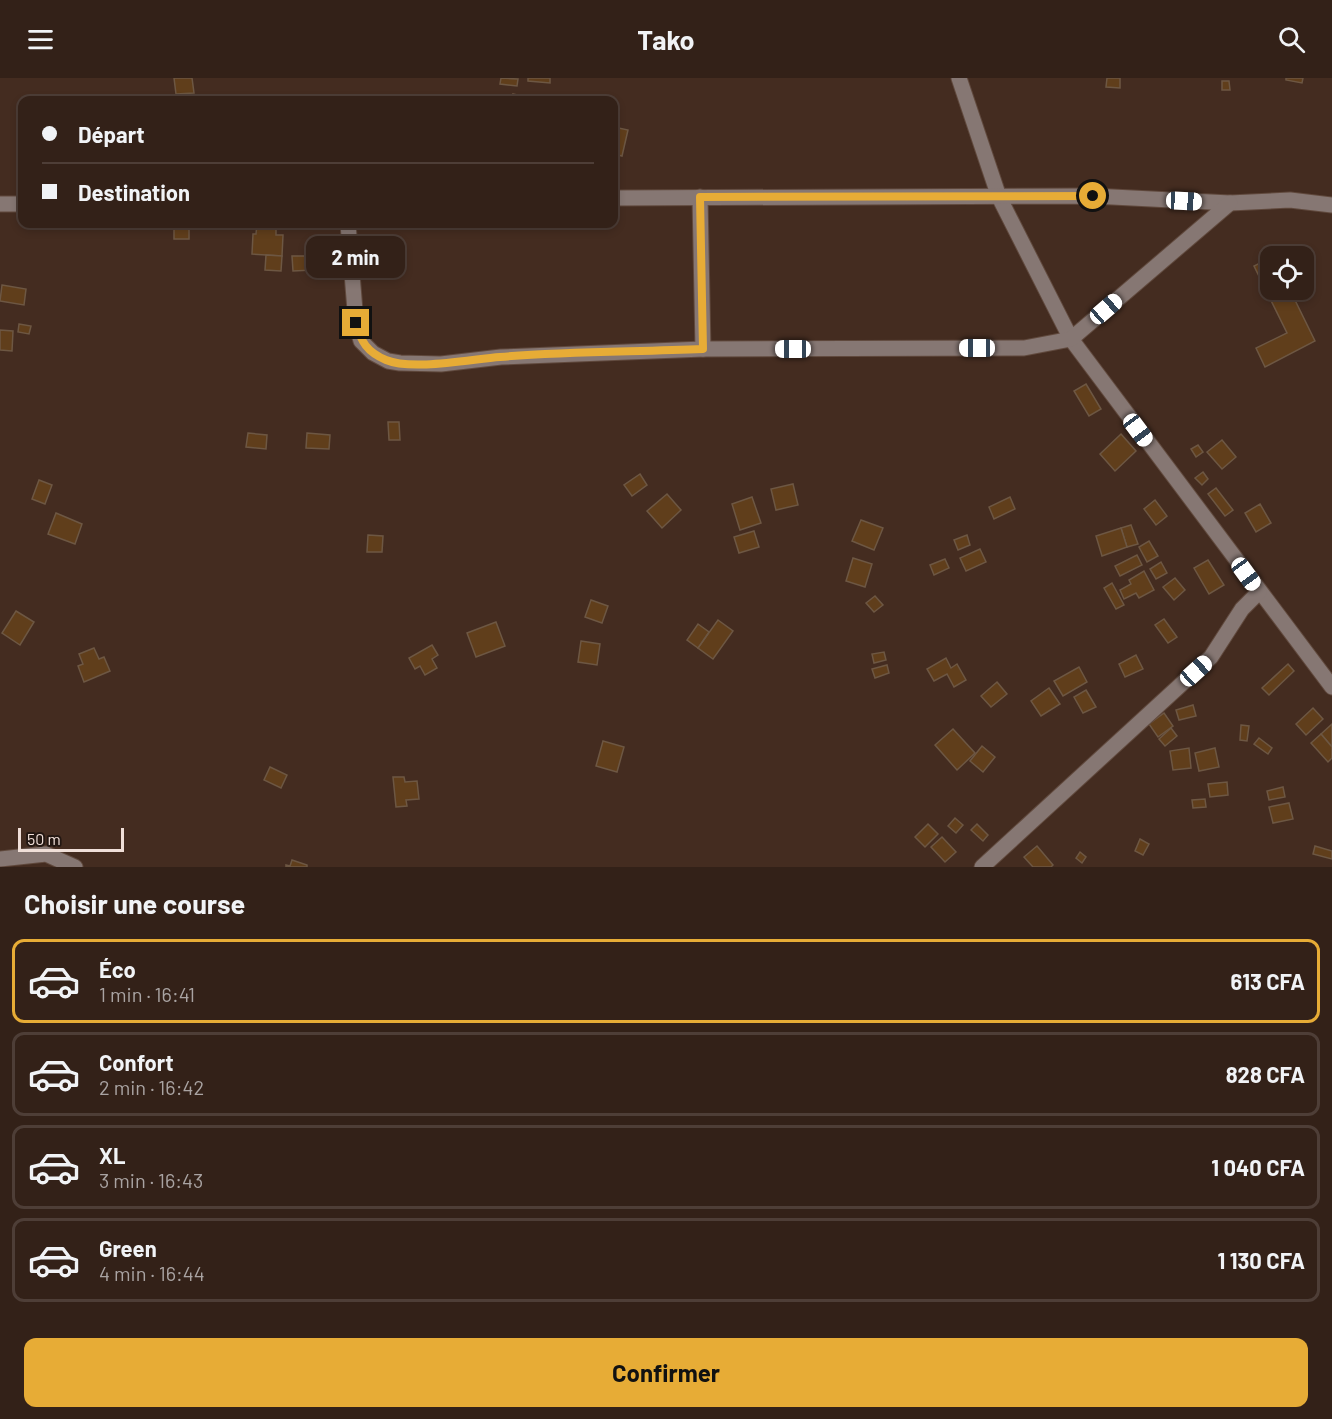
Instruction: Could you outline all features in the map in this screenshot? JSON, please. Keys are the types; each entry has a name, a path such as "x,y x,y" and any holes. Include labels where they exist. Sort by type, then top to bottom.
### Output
{"street":[{"path":"959,78 999,197 1071,339 1332,687"},
{"path":"618,198 1093,196 1230,203 1290,200 1332,205"},
{"path":"700,197 703,349"},
{"path":"348,228 356,323 361,341 373,353 388,361 399,363 441,364 501,357 703,349 1024,348 1071,339 1230,203"},
{"path":"0,204 18,204"},
{"path":"982,867 1211,657 1242,609 1259,592"},
{"path":"0,859 46,854 75,867"}],"building":[{"path":"174,78 192,78 194,93 176,94"},
{"path":"501,78 518,79 517,86 500,84"},
{"path":"528,78 550,78 550,83 528,81"},
{"path":"1107,78 1120,78 1120,88 1106,87"},
{"path":"1286,78 1303,78 1302,83 1286,80"},
{"path":"1222,81 1229,81 1230,90 1222,90"},
{"path":"618,128 628,130 622,156 618,155"},
{"path":"174,228 189,228 189,239 174,239"},
{"path":"257,228 276,228 276,235 283,235 282,256 252,254 253,234 256,234"},
{"path":"266,255 282,256 281,271 265,270"},
{"path":"292,256 313,256 313,270 293,271"},
{"path":"1260,263 1260,278 1254,266"},
{"path":"2,285 26,289 24,305 0,301"},
{"path":"1271,300 1295,300 1315,341 1265,367 1256,348 1287,333"},
{"path":"19,324 31,326 29,334 18,332"},
{"path":"0,330 13,331 12,351 0,350"},
{"path":"1086,384 1101,409 1089,416 1074,391"},
{"path":"388,422 399,422 400,440 389,440"},
{"path":"248,433 267,435 266,449 246,447"},
{"path":"307,433 330,435 329,449 306,448"},
{"path":"1121,434 1136,451 1115,471 1100,454"},
{"path":"1222,440 1236,457 1222,469 1207,452"},
{"path":"1198,445 1203,452 1196,457 1191,449"},
{"path":"1203,472 1208,479 1202,485 1195,478"},
{"path":"640,474 647,485 632,496 624,485"},
{"path":"39,480 52,485 45,504 32,499"},
{"path":"793,484 798,505 776,510 771,489"},
{"path":"1216,488 1233,510 1225,516 1208,494"},
{"path":"667,494 681,510 662,528 647,511"},
{"path":"752,497 761,523 740,530 732,504"},
{"path":"1010,497 1015,509 994,519 989,507"},
{"path":"1155,500 1167,516 1156,525 1144,509"},
{"path":"1260,504 1271,523 1256,532 1245,513"},
{"path":"56,513 82,524 75,544 48,534"},
{"path":"861,520 883,528 874,550 852,541"},
{"path":"1131,525 1138,544 1127,547 1121,528"},
{"path":"1121,528 1127,547 1102,556 1096,536"},
{"path":"754,531 759,547 739,553 734,537"},
{"path":"368,535 383,536 382,552 367,552"},
{"path":"967,535 970,545 958,550 954,540"},
{"path":"1149,541 1158,556 1147,562 1139,547"},
{"path":"980,549 986,562 966,571 960,558"},
{"path":"1137,555 1142,565 1120,576 1115,566"},
{"path":"853,558 872,564 865,587 846,581"},
{"path":"945,559 949,568 934,575 930,565"},
{"path":"1208,560 1224,585 1209,594 1194,568"},
{"path":"1161,562 1167,573 1156,579 1150,569"},
{"path":"1144,571 1154,590 1139,598 1136,593 1124,599 1120,590 1131,584 1129,580"},
{"path":"1175,578 1185,590 1174,600 1163,587"},
{"path":"1112,583 1124,605 1116,609 1104,588"},
{"path":"875,596 883,605 874,612 866,603"},
{"path":"591,600 608,606 602,623 585,617"},
{"path":"16,611 34,622 20,645 2,633"},
{"path":"1164,619 1177,637 1168,643 1155,625"},
{"path":"718,620 733,631 713,659 698,648"},
{"path":"496,622 505,646 476,657 467,633"},
{"path":"698,624 709,632 698,648 687,640"},
{"path":"581,641 600,644 597,665 578,662"},
{"path":"432,645 438,655 432,659 437,668 425,675 420,666 415,669 409,658"},
{"path":"94,648 99,659 104,657 110,671 84,682 78,666 83,664 79,654"},
{"path":"884,652 886,660 874,663 872,654"},
{"path":"1136,655 1143,669 1125,677 1119,664"},
{"path":"946,658 951,668 957,664 966,680 954,687 947,674 934,681 927,669"},
{"path":"1288,664 1294,671 1269,695 1262,688"},
{"path":"887,665 889,673 875,678 872,669"},
{"path":"1079,667 1087,682 1063,696 1054,681"},
{"path":"997,682 1007,694 991,707 981,696"},
{"path":"1049,688 1060,704 1041,716 1031,701"},
{"path":"1086,690 1096,707 1083,713 1074,697"},
{"path":"1193,705 1196,716 1179,720 1176,710"},
{"path":"1313,708 1323,719 1306,735 1296,724"},
{"path":"1164,713 1173,726 1158,737 1149,724"},
{"path":"1332,724 1332,747 1321,734"},
{"path":"1241,725 1249,726 1247,741 1240,740"},
{"path":"1171,728 1177,736 1165,746 1159,739"},
{"path":"953,729 975,753 957,770 935,745"},
{"path":"1321,734 1332,747 1332,758 1328,762 1311,743"},
{"path":"1259,738 1272,748 1268,754 1254,744"},
{"path":"603,741 624,747 617,772 596,766"},
{"path":"982,746 995,757 983,772 970,761"},
{"path":"1189,748 1191,768 1173,770 1170,751"},
{"path":"1215,748 1219,767 1199,771 1195,753"},
{"path":"270,767 287,775 281,788 264,780"},
{"path":"393,777 404,777 405,782 417,781 419,799 406,800 407,806 396,807"},
{"path":"1227,782 1228,795 1210,797 1208,784"},
{"path":"1283,787 1285,797 1269,800 1267,791"},
{"path":"1205,799 1206,807 1193,808 1192,800"},
{"path":"1289,803 1293,819 1273,823 1269,807"},
{"path":"955,818 963,825 956,833 948,826"},
{"path":"928,824 938,834 925,847 915,837"},
{"path":"977,824 988,835 983,841 971,830"},
{"path":"942,837 956,852 945,862 931,847"},
{"path":"1140,839 1149,844 1143,855 1135,851"},
{"path":"1037,846 1053,865 1051,867 1033,867 1024,857"},
{"path":"1315,846 1332,851 1332,859 1313,854"},
{"path":"1080,852 1086,857 1082,863 1076,858"},
{"path":"292,860 307,865 307,867 286,867 286,865 290,866"}],"route":[{"path":"356,323 361,341 373,353 388,361 399,363 441,364 501,357 703,349 700,197 1093,196"}]}
